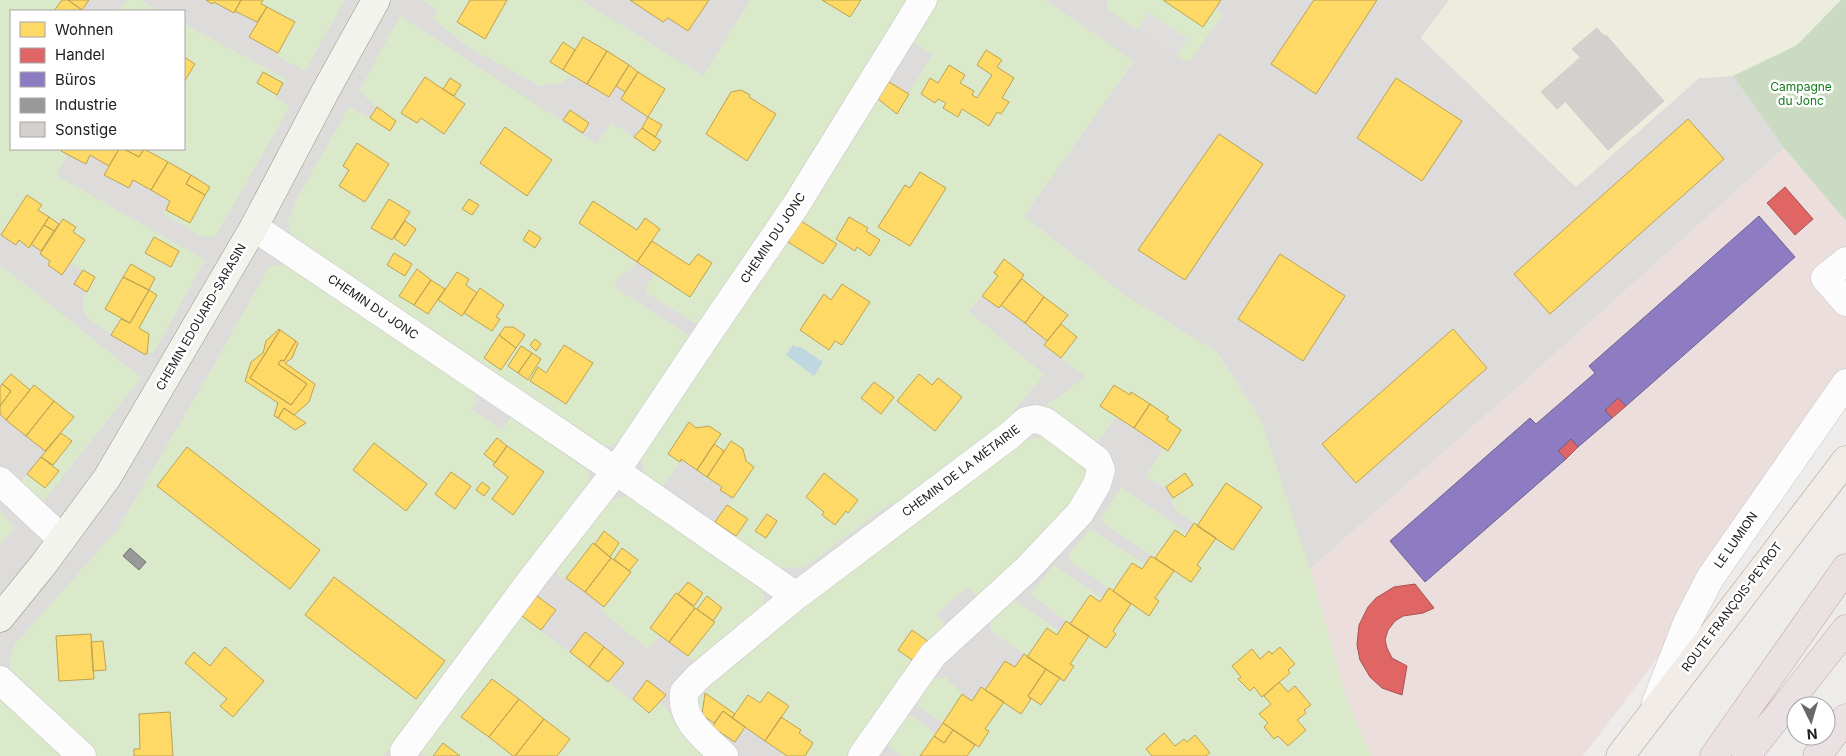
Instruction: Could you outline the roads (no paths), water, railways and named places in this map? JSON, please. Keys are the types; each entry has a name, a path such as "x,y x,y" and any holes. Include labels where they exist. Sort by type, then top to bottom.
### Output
{"highway":[{"path":"1714,756 1846,568"},
{"path":"1746,756 1846,629"},
{"path":"1817,756 1846,718"}],"main road":[{"name":"ROUTE FRANÇOIS-PEYROT","path":"1620,756 1846,460"}],"street":[{"name":"CHEMIN EDOUARD-SARASIN","path":"0,618 107,478 254,227 324,92 376,0"},
{"name":"CHEMIN DU JONC","path":"404,751 534,575 616,471 704,338 796,205 923,0"},
{"name":"CHEMIN DU JONC","path":"254,227 616,471 796,596"},
{"path":"1846,261 1826,278 1846,302"},
{"name":"LE LUMION","path":"1653,712 1687,623 1710,578 1846,383"},
{"name":"CHEMIN DE LA MÉTAIRIE","path":"724,756 691,722 684,710 684,692 698,677 796,596 1009,436 1026,421 1036,419 1046,422 1097,460 1101,470 1097,484 1080,513 1027,569 933,655 862,756"},
{"path":"0,481 62,539"},
{"path":"0,680 82,756"}],"water":[{"path":"793,345 798,348 799,346 823,362 814,376 786,355"}],"park label":[{"name":"Campagne du Jonc","path":"1801,94"}]}
